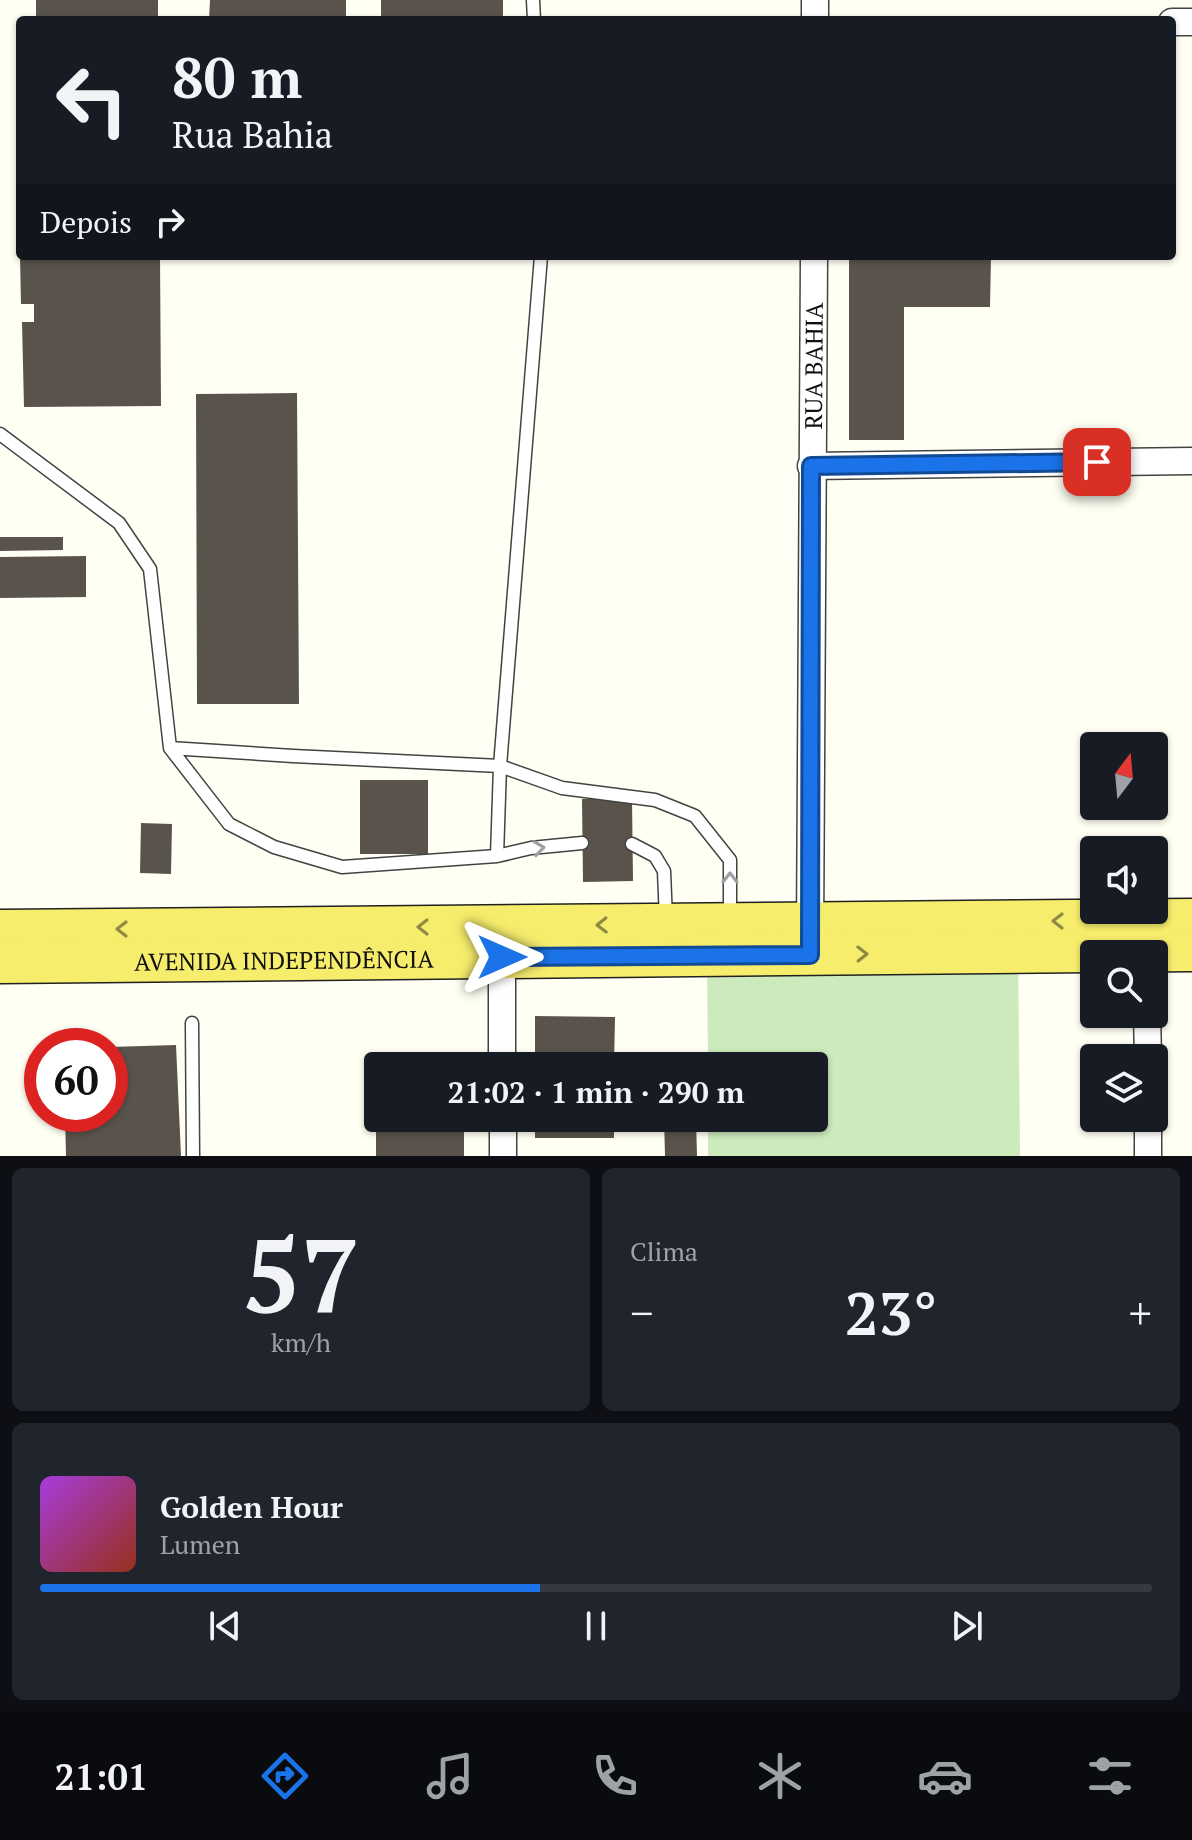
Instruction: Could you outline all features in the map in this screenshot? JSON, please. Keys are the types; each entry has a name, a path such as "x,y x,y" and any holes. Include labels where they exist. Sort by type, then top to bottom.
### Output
{"main road":[{"name":"AVENIDA INDEPENDÊNCIA","path":"1150,940 1192,919"},
{"name":"AVENIDA INDEPENDÊNCIA","path":"0,930 55,945 810,939 1080,941"},
{"name":"AVENIDA INDEPENDÊNCIA","path":"0,963 55,945"},
{"name":"AVENIDA INDEPENDÊNCIA","path":"1168,946 1192,951"}],"street":[{"name":"RUA BAHIA","path":"810,939 814,260"},
{"path":"811,466 1192,461"},
{"path":"502,942 502,1052"},
{"path":"503,1132 503,1156"},
{"path":"1148,1132 1148,1156"}],"lane":[{"path":"497,856 500,766 541,260"},
{"path":"0,434 119,523 150,569 170,748 229,824 274,847 342,867 497,856 531,848 582,843"},
{"path":"170,748 500,766 562,788 655,800 695,816 730,860 730,940"},
{"path":"632,844 655,856 664,871 667,940"},
{"path":"192,1023 193,1156"}],"green space":[{"path":"1018,952 1020,1156 708,1156 708,1132 828,1132 828,1052 708,1052 707,956"}],"building":[{"path":"36,0 158,0 158,16 36,16"},
{"path":"210,0 346,0 346,16 209,16"},
{"path":"381,0 503,0 503,16 381,16"},
{"path":"20,260 160,260 161,406 24,407 22,322 34,322 34,304 21,304"},
{"path":"849,260 991,260 990,307 904,307 904,440 849,440"},
{"path":"297,393 299,704 197,704 196,394"},
{"path":"0,537 63,537 63,550 0,551"},
{"path":"86,556 86,597 0,598 0,557"},
{"path":"360,780 428,780 428,854 360,854"},
{"path":"582,799 632,799 633,881 583,882"},
{"path":"141,823 172,824 171,874 140,873"},
{"path":"535,1016 615,1017 614,1052 535,1052"},
{"path":"176,1045 181,1156 66,1156 65,1132 128,1132 128,1046"},
{"path":"376,1132 464,1132 464,1156 376,1156"},
{"path":"535,1132 614,1132 614,1138 535,1138"},
{"path":"664,1132 696,1132 697,1156 665,1156"}],"route":[{"path":"502,957 810,955 811,466 1097,462"}]}
